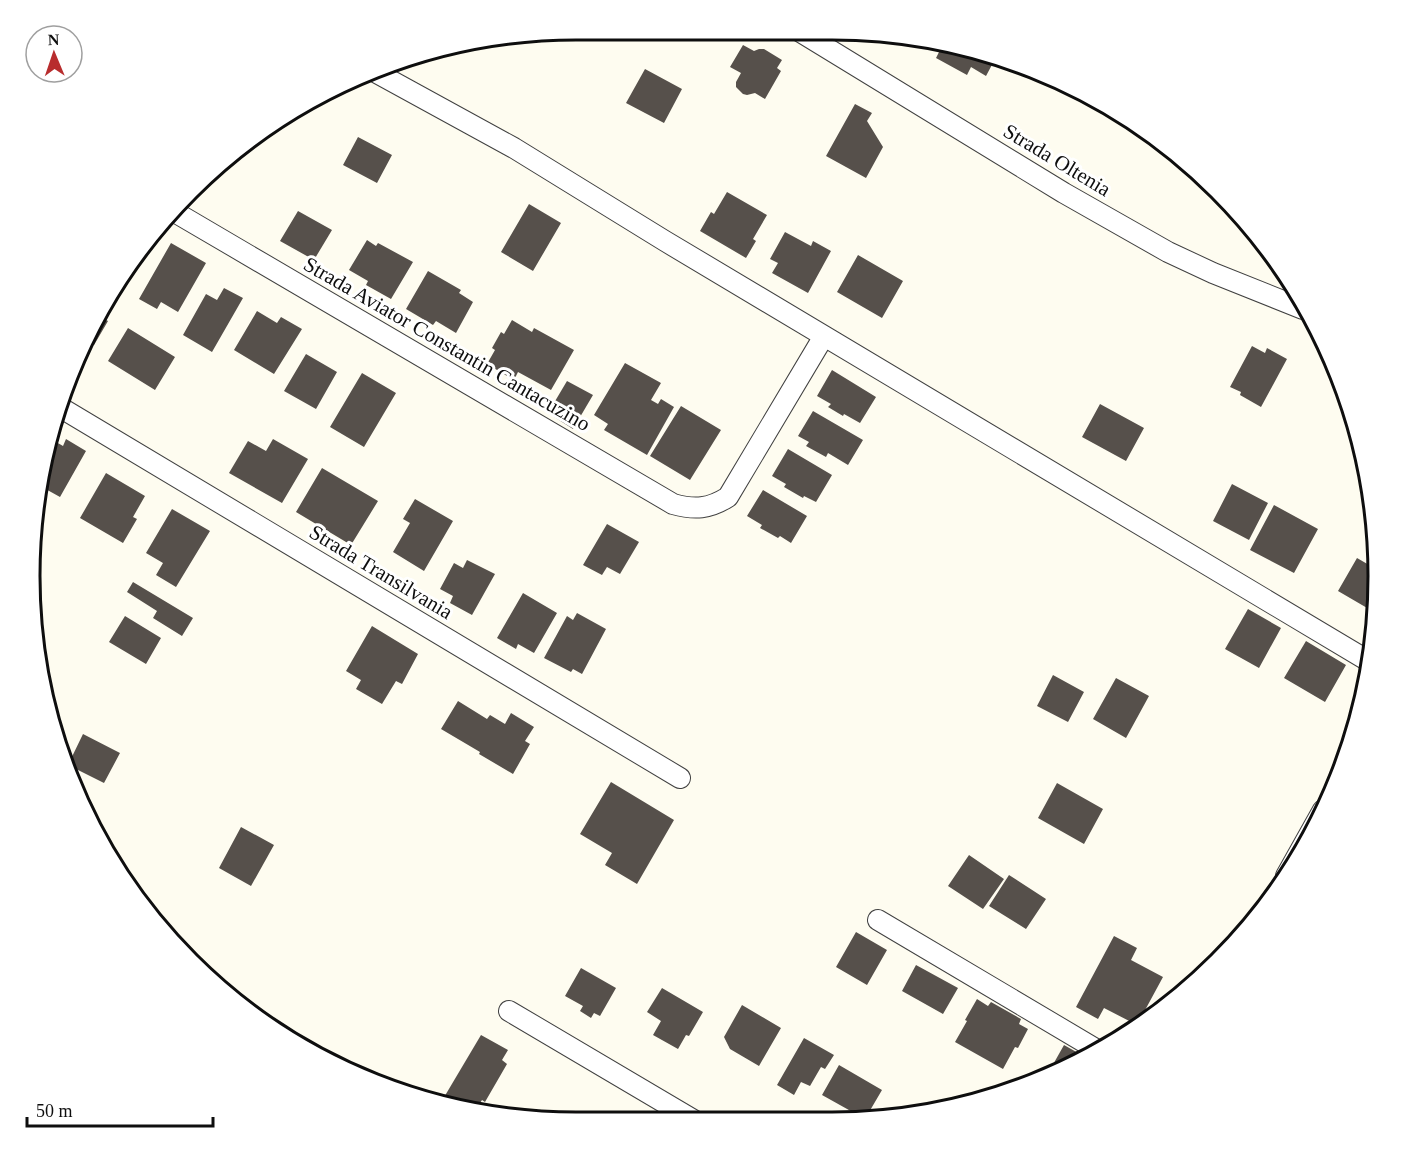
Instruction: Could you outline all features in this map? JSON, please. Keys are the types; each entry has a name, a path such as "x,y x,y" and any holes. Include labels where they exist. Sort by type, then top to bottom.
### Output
{"street":[{"name":"Strada Oltenia","path":"814,40 1046,182 1168,252 1294,305"},
{"path":"383,77 513,148 1361,657"},
{"name":"Strada Aviator Constantin Cantacuzino","path":"181,215 673,504 687,508 716,505 728,497 824,336"},
{"name":"Strada Transilvania","path":"67,411 680,778"},
{"path":"878,920 1090,1046"},
{"path":"509,1011 680,1112"}],"building":[{"path":"743,45 754,51 764,49 782,60 777,68 781,71 765,99 755,93 743,94 736,87 741,73 730,67"},
{"path":"939,52 992,65 986,76 971,67 967,75 936,58"},
{"path":"645,69 682,89 664,123 626,103"},
{"path":"855,104 872,113 867,121 883,147 866,178 826,156"},
{"path":"358,137 392,155 377,183 343,165"},
{"path":"727,192 767,215 753,239 756,241 746,258 700,231 711,212 714,214"},
{"path":"529,204 561,223 533,271 501,252"},
{"path":"298,211 332,230 314,260 280,241"},
{"path":"785,232 811,246 813,241 831,251 808,293 772,273 778,263 770,259"},
{"path":"367,240 376,246 378,243 413,262 391,299 366,285 368,281 349,270"},
{"path":"171,243 206,263 178,312 161,302 157,309 139,299"},
{"path":"858,255 903,281 882,318 837,292"},
{"path":"428,271 461,290 459,293 473,302 456,333 436,321 433,325 406,309"},
{"path":"224,288 243,298 212,352 183,335 206,294 217,300"},
{"path":"257,311 277,323 281,317 302,329 274,374 234,350"},
{"path":"106,320 108,321 94,345"},
{"path":"512,320 532,332 534,328 574,350 551,390 518,372 514,380 487,364 495,350 492,348 501,332 504,334"},
{"path":"128,328 175,357 155,390 108,361"},
{"path":"1252,346 1265,353 1267,348 1287,359 1261,407 1230,387"},
{"path":"306,354 337,372 316,409 284,391"},
{"path":"625,363 661,383 651,400 658,404 661,399 674,407 647,455 604,430 608,424 594,415"},
{"path":"832,370 876,397 860,423 828,407 831,404 817,396"},
{"path":"362,373 396,393 364,447 330,427"},
{"path":"567,381 593,395 573,429 548,413"},
{"path":"1100,404 1144,428 1126,461 1082,437"},
{"path":"681,406 721,430 690,480 650,456"},
{"path":"813,411 863,440 848,465 828,453 826,457 806,446 809,442 798,436"},
{"path":"66,439 86,451 60,497 48,490 58,443 63,446"},
{"path":"273,439 308,459 282,503 229,473 248,441 266,451"},
{"path":"788,449 832,475 816,502 804,496 803,498 784,487 786,484 772,476"},
{"path":"322,468 378,501 351,545 296,512"},
{"path":"106,473 145,496 133,517 137,519 123,543 80,518"},
{"path":"1232,484 1268,503 1249,540 1213,521"},
{"path":"763,490 807,516 791,543 760,528 762,525 747,516"},
{"path":"415,499 453,521 424,571 393,552 410,523 403,519"},
{"path":"1274,505 1318,529 1294,573 1250,550"},
{"path":"172,509 210,531 176,587 156,575 163,563 146,553"},
{"path":"607,524 639,542 620,574 607,567 602,575 583,565"},
{"path":"1357,558 1367,564 1366,607 1338,591"},
{"path":"467,560 495,574 472,615 450,603 453,596 440,589 454,563 463,568"},
{"path":"133,582 193,618 182,636 153,618 157,611 127,592"},
{"path":"523,593 557,613 534,653 518,644 516,649 497,638"},
{"path":"1248,609 1281,628 1259,668 1225,649"},
{"path":"577,613 606,629 582,674 573,669 571,672 544,658 567,616 573,620"},
{"path":"125,616 161,638 146,664 109,642"},
{"path":"372,626 418,654 402,684 396,681 382,704 356,689 361,680 346,671"},
{"path":"1306,641 1346,665 1325,702 1284,678"},
{"path":"1053,675 1084,692 1068,722 1037,706"},
{"path":"1116,678 1149,696 1126,738 1093,719"},
{"path":"458,701 487,719 490,715 505,724 511,713 534,727 525,741 530,744 513,774 441,729"},
{"path":"83,734 120,753 104,783 76,769 72,757"},
{"path":"611,782 674,820 637,884 605,865 612,853 580,834"},
{"path":"1057,783 1103,809 1084,844 1038,818"},
{"path":"241,827 274,845 251,886 219,868"},
{"path":"969,855 1004,879 983,909 948,886"},
{"path":"1009,875 1046,899 1026,929 989,906"},
{"path":"856,932 887,950 867,985 836,967"},
{"path":"1114,936 1137,948 1131,960 1163,977 1144,1011 1130,1021 1104,1008 1098,1019 1076,1007"},
{"path":"916,965 958,988 943,1014 902,991"},
{"path":"581,968 616,988 600,1016 594,1013 591,1018 580,1011 583,1006 565,996"},
{"path":"662,988 703,1012 689,1036 686,1035 678,1049 653,1035 661,1021 647,1012"},
{"path":"977,999 988,1006 991,1002 1021,1019 1019,1024 1028,1029 1003,1069 955,1042"},
{"path":"742,1005 781,1028 759,1066 730,1049 724,1037"},
{"path":"481,1035 508,1050 502,1060 507,1064 485,1102 482,1100 480,1103 445,1096"},
{"path":"804,1038 834,1055 825,1069 821,1067 810,1086 801,1082 794,1095 777,1085"},
{"path":"1064,1045 1077,1053 1069,1057 1053,1064"},
{"path":"839,1065 882,1090 870,1111 867,1111 851,1111 822,1095"}]}
